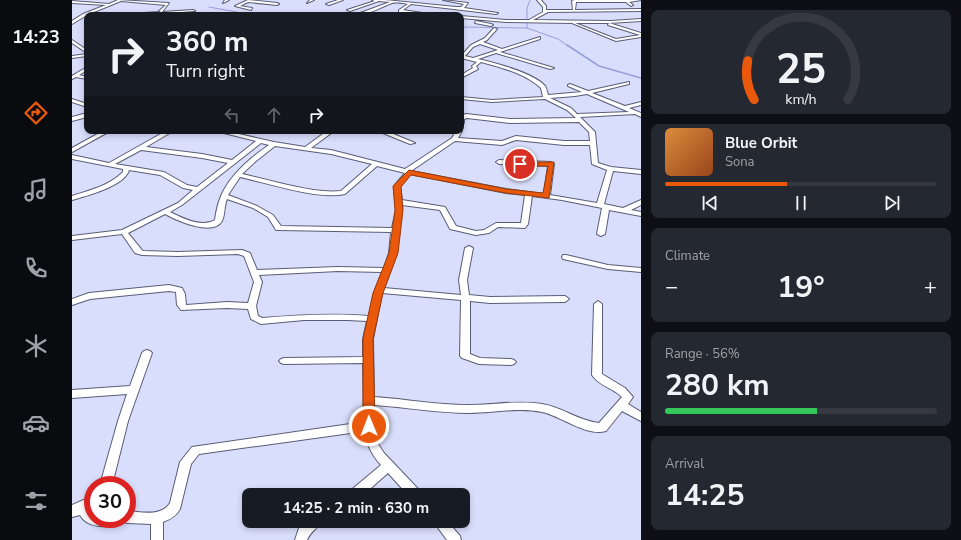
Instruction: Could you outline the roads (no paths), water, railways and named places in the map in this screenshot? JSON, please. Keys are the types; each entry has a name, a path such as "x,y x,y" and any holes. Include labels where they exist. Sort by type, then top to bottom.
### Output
{"street":[{"path":"89,12 120,0 168,4 161,11"},
{"path":"140,8 149,2 156,0"},
{"path":"251,9 237,6 248,0 277,4"},
{"path":"308,2 312,0"},
{"path":"328,4 341,0"},
{"path":"374,0 496,13"},
{"path":"349,10 381,0"},
{"path":"446,0 467,4 462,8 456,8"},
{"path":"453,1 460,0"},
{"path":"539,0 545,7 544,11"},
{"path":"624,0 631,5"},
{"path":"574,9 574,1 641,0"},
{"path":"602,1 605,9"},
{"path":"72,2 111,4"},
{"path":"367,12 380,8 391,2"},
{"path":"400,10 410,4 409,3"},
{"path":"433,12 440,6"},
{"path":"380,8 391,10"},
{"path":"529,20 538,17 544,11 574,9 641,10"},
{"path":"590,9 600,14"},
{"path":"624,9 641,18"},
{"path":"396,10 412,12"},
{"path":"556,10 574,19 575,21"},
{"path":"184,12 193,11"},
{"path":"72,23 84,14"},
{"path":"604,16 612,20 608,22"},
{"path":"467,17 501,21 529,20 608,22 641,18"},
{"path":"467,17 470,22 490,25"},
{"path":"634,20 641,23"},
{"path":"566,21 616,40 641,34"},
{"path":"600,21 641,34"},
{"path":"464,55 472,46 491,35 496,29"},
{"path":"474,59 539,38"},
{"path":"72,41 84,50"},
{"path":"479,42 502,50"},
{"path":"496,52 552,68"},
{"path":"72,58 84,53"},
{"path":"464,57 526,75 543,86 546,97 569,109 592,132 594,143 593,161 595,164 610,169 641,172"},
{"path":"464,75 476,68 474,66 480,61"},
{"path":"74,77 84,70"},
{"path":"74,77 84,78"},
{"path":"464,98 492,101 575,95 627,83"},
{"path":"570,85 639,114"},
{"path":"72,100 84,105"},
{"path":"624,108 641,103"},
{"path":"464,117 468,116 510,121 639,114"},
{"path":"72,119 84,116"},
{"path":"72,150 101,134"},
{"path":"109,165 165,134"},
{"path":"244,134 274,144 307,148 408,172 641,214"},
{"path":"307,148 327,134"},
{"path":"389,134 412,143"},
{"path":"410,488 373,445 369,426 367,360 368,339 374,319 379,290 393,253 399,210 397,186 408,172 454,138 457,134"},
{"path":"454,138 502,143 513,138 564,143 594,143"},
{"path":"72,238 124,232 166,212 260,140"},
{"path":"166,212 195,224 212,225 218,221 224,196 239,175 256,157 274,144"},
{"path":"140,148 202,156 232,162"},
{"path":"72,157 162,174 185,187 197,189"},
{"path":"500,162 551,164 547,196"},
{"path":"239,175 317,192 336,194 343,193 377,164"},
{"path":"72,198 115,181 126,172 126,168"},
{"path":"601,234 603,206 610,169"},
{"path":"398,202 443,208 453,227 482,234 491,232 496,225 522,226 524,224 529,194"},
{"path":"224,196 255,207 271,216 279,228 395,230"},
{"path":"625,210 641,202"},
{"path":"124,232 138,251 146,254 243,253 247,256 258,287 252,306 254,317 261,322 304,317 348,317 374,319"},
{"path":"469,248 463,280 463,297 466,305 465,356 478,361 511,362"},
{"path":"566,257 608,267 641,270"},
{"path":"254,273 338,269 386,270"},
{"path":"72,302 95,295 168,288 179,290 181,294 180,305 184,308 227,305 252,306"},
{"path":"379,290 490,300 565,299"},
{"path":"368,400 480,409 523,406 542,408 563,414 596,428 602,428 628,397 627,394 604,382 596,375 598,304"},
{"path":"109,476 133,390 147,353"},
{"path":"284,361 367,360"},
{"path":"72,394 133,390"},
{"path":"621,405 641,417"},
{"path":"136,518 157,519 173,511 176,505 186,462 196,450 369,426"},
{"path":"362,488 389,465"},
{"path":"157,519 158,540"},
{"path":"301,540 306,528"},
{"path":"445,528 455,540"}],"waterway":[{"path":"527,28 527,8 530,0"},
{"path":"209,7 236,12"},
{"path":"464,27 527,28"},
{"path":"527,28 558,39 568,46"},
{"path":"567,45 599,66 641,78"}]}
